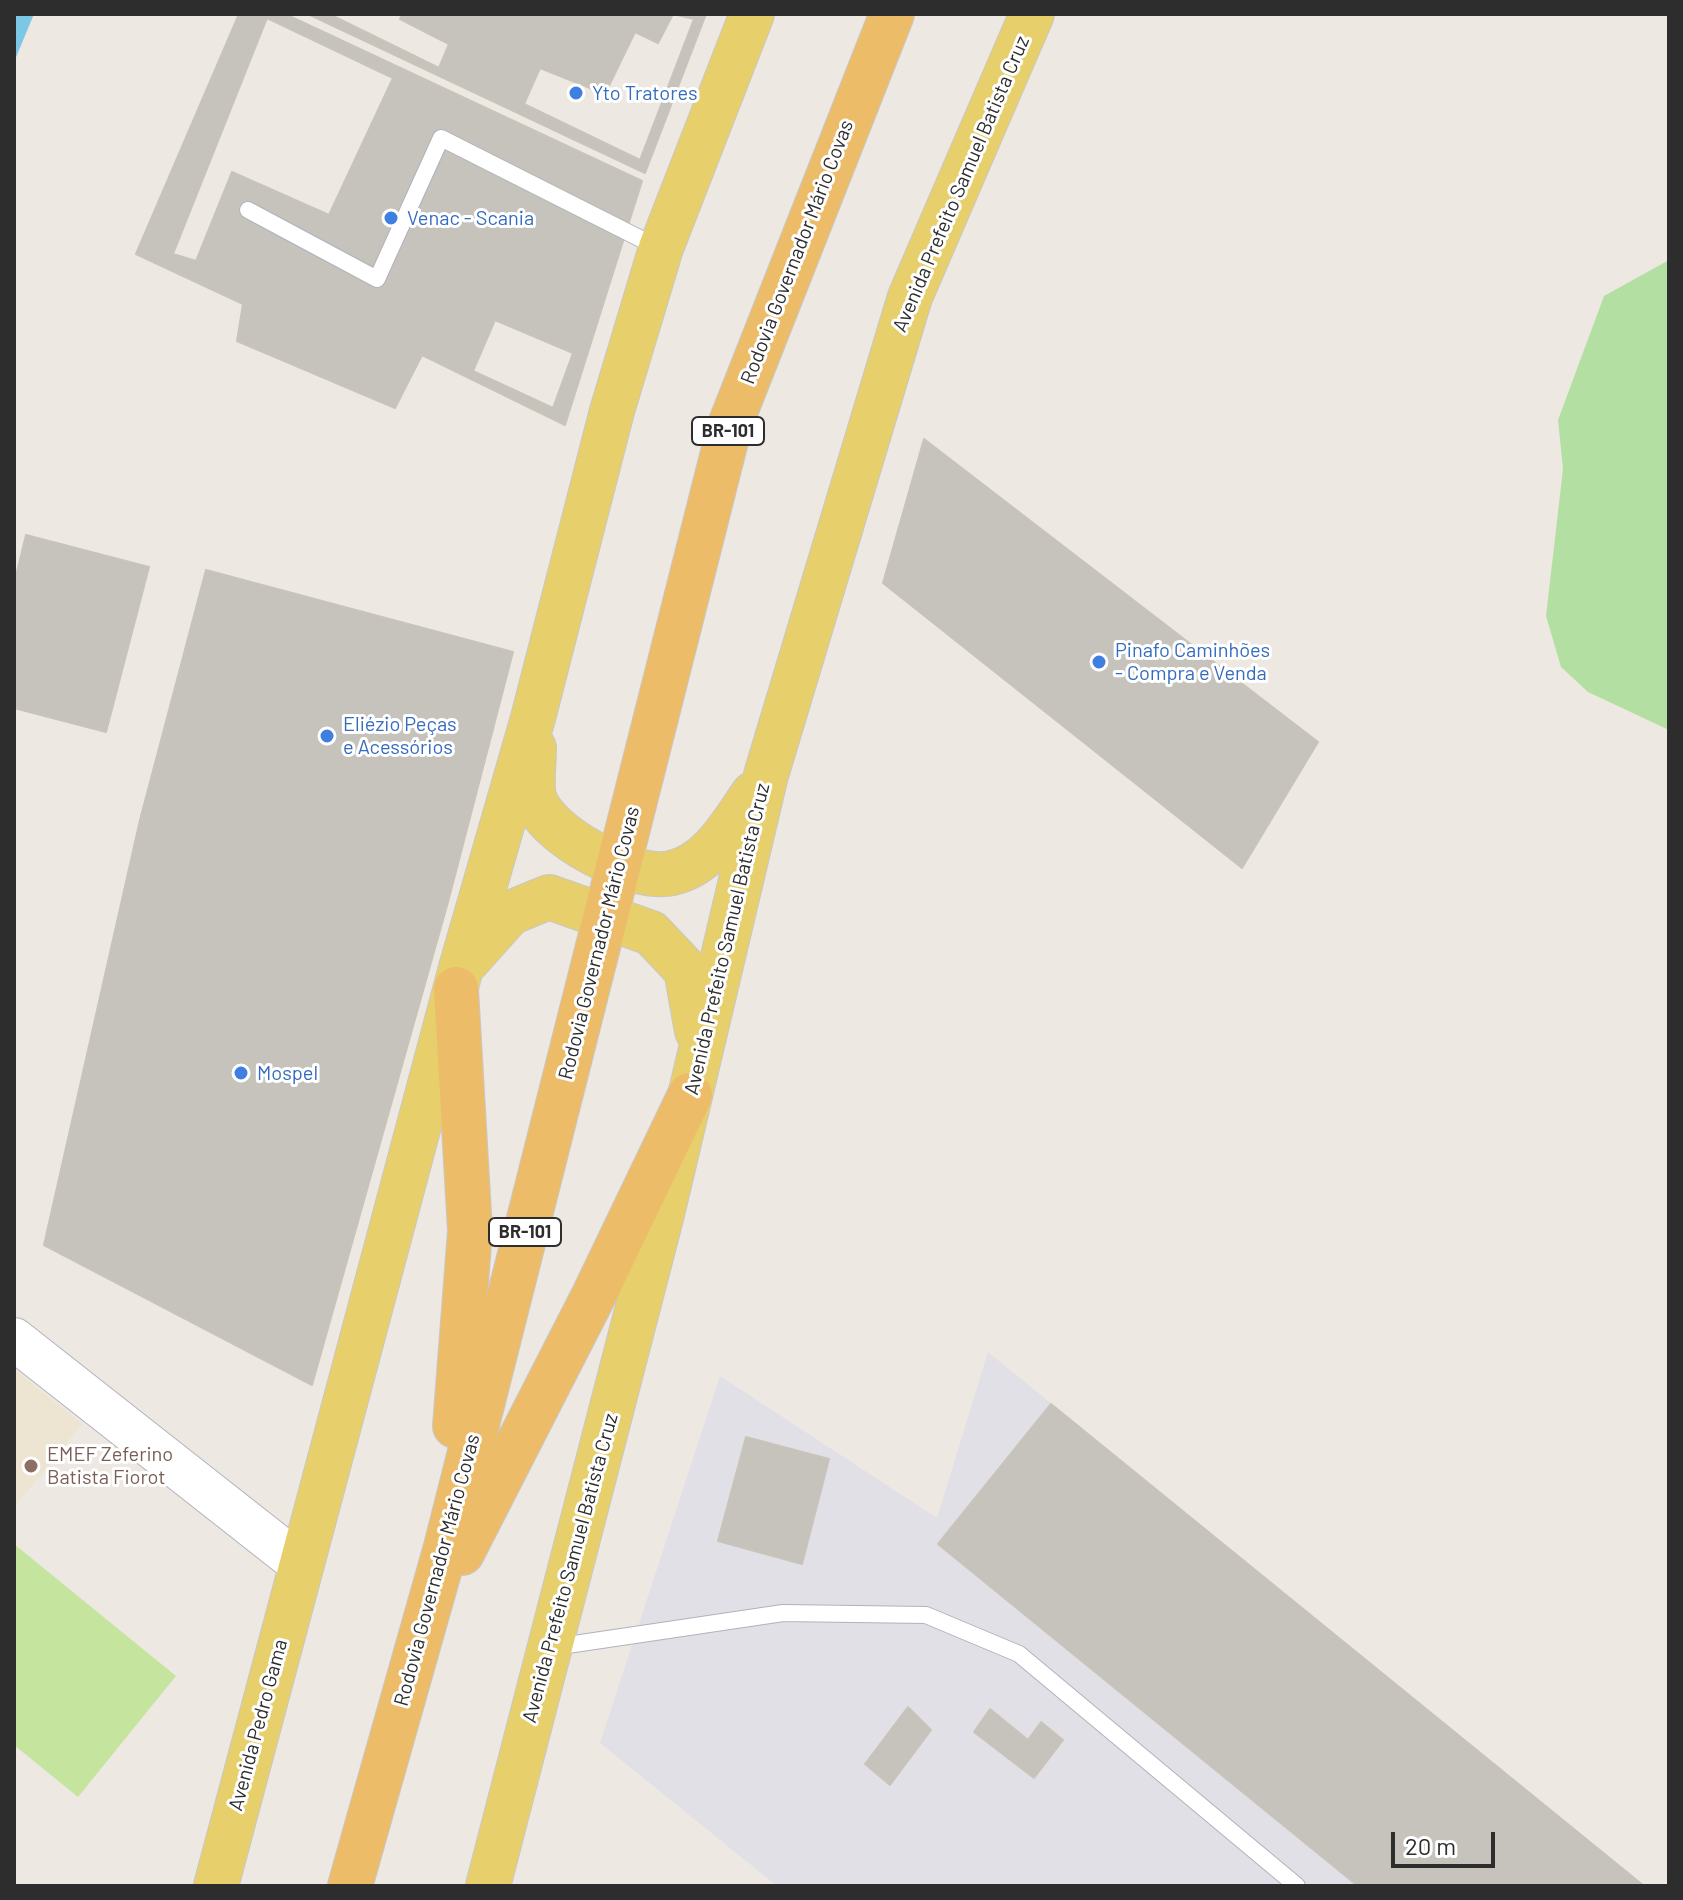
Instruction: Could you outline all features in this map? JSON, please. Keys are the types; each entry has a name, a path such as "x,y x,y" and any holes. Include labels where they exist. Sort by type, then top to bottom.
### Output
{"highway":[{"name":"Rodovia Governador Mário Covas","path":"350,1886 446,1547 730,425 892,14"},
{"path":"446,1547 470,1231 458,979"},
{"path":"422,1630 594,1295 690,1095"}],"main road":[{"path":"300,1564 458,979 533,718 612,411 661,248 752,14"},
{"name":"Avenida Prefeito Samuel Batista Cruz","path":"488,1886 690,1095 766,775 910,297 1032,14"},
{"path":"533,718 534,798 560,834 618,866 671,874 713,850 766,775"},
{"path":"458,979 510,913 549,897 651,933 686,970 700,1049"},
{"name":"Avenida Pedro Gama","path":"216,1886 300,1564"}],"street":[{"path":"14,1339 300,1564"}],"lane":[{"path":"248,210 377,279 441,138 661,248"},
{"path":"549,1648 783,1613 926,1615 1019,1654 1297,1886"}],"shaded area":[{"path":"988,1352 1644,1886 777,1886 600,1743 720,1376 937,1518"},
{"name":"EMEF Zeferino Batista Fiorot","path":"14,1369 82,1424 14,1508"}],"green space":[{"path":"1669,260 1669,730 1588,692 1561,667 1546,616 1563,469 1558,420 1604,296"},
{"path":"14,1544 176,1676 78,1797 14,1745"}],"water":[{"path":"14,14 34,14 14,62"}],"building":[{"name":"Venac - Scania","path":"239,14 285,14 642,181 565,425 422,355 395,408 237,341 243,304 136,254"},
{"name":"Yto Tratores","path":"308,14 706,14 645,173"},
{"path":"329,14 402,14 400,19 449,44 439,68"},
{"path":"673,14 694,19 640,160 524,104 540,68 605,94 635,32 658,43"},
{"path":"267,18 393,78 329,215 232,172 196,261 173,254"},
{"path":"495,320 573,353 553,408 473,371"},
{"name":"Pinafo Caminhões - Compra e Venda","path":"924,439 1318,742 1242,868 883,583"},
{"path":"26,535 149,567 106,732 14,708 14,584"},
{"name":"Eliézio Peças e Acessórios","path":"206,570 513,652 448,902 140,820"},
{"name":"Mospel","path":"140,820 448,902 312,1385 44,1245"},
{"path":"1051,1404 1644,1886 1358,1886 938,1544"},
{"path":"746,1437 829,1459 802,1564 718,1541"},
{"path":"908,1707 931,1730 890,1785 865,1764"},
{"path":"990,1709 1028,1740 1041,1722 1063,1740 1034,1778 974,1732"}],"place":[{"name":"Yto Tratores","path":"576,93"},
{"name":"Venac - Scania","path":"391,218"},
{"name":"Pinafo Caminhões - Compra e Venda","path":"1099,662"},
{"name":"Eliézio Peças e Acessórios","path":"327,736"},
{"name":"Mospel","path":"241,1073"},
{"name":"EMEF Zeferino Batista Fiorot","path":"31,1466"}]}
